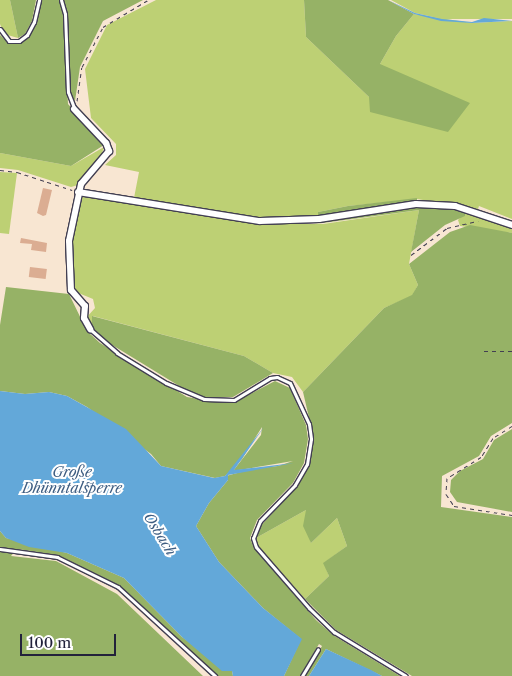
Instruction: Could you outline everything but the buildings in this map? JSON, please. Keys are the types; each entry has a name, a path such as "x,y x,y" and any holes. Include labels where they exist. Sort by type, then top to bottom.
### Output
{"street":[{"path":"74,109 106,143 109,151 83,179 78,192 69,241 68,272 71,290 85,306 84,318 90,329"},
{"path":"78,192 271,222 319,219 425,204 464,208 512,226"}],"lane":[{"path":"0,29 10,40 19,40 27,35 34,22 38,0"},
{"path":"61,0 65,22 68,92 74,109"},
{"path":"90,329 117,353 158,378 204,399 234,400 270,378 277,377 290,383 308,424 311,439 307,464 295,484 260,521 253,538 256,547 329,628 406,676"},
{"path":"0,549 57,557 118,587 215,676"},
{"path":"302,676 318,649"}],"path":[{"path":"74,109 82,67 103,27 148,0"},
{"path":"0,170 17,172 78,192"},
{"path":"411,255 447,228 481,221"},
{"path":"484,351 512,351"},
{"path":"512,426 493,438 481,458 447,478 446,494 454,506 512,514"}],"green space":[{"path":"0,0 10,0 18,38 4,34 0,24"},
{"path":"10,0 36,0 32,21 25,34 18,38"},
{"path":"41,0 59,0 63,15 68,104 104,145 71,166 0,153 0,35 9,43 20,43 28,37 36,23"},
{"path":"63,0 143,0 103,21 80,67 75,101 70,92 67,14"},
{"path":"156,0 304,0 306,37 369,97 380,64 396,36 414,14 472,23 512,21 512,219 479,206 478,209 417,199 348,206 318,212 318,216 262,219 134,198 139,172 105,165 116,155 116,144 91,118 85,69 107,25"},
{"path":"304,0 388,0 414,14 396,36 380,64 470,103 448,132 370,112 369,97 306,37"},
{"path":"391,0 512,0 512,19 442,19 415,13"},
{"path":"104,147 100,159 78,185 71,187 18,170 0,168 0,153 71,166"},
{"path":"0,172 17,173 9,234 0,233"},
{"path":"85,196 266,224 323,224 419,210 409,264 418,285 412,296 384,308 303,392 292,377 273,373 244,356 93,316 92,327 86,318 95,308 93,299 76,292 73,278 72,241 81,198"},
{"path":"417,198 417,201 318,216 318,212 348,206"},
{"path":"416,207 453,208 465,212 465,216 445,225 411,252 419,210 308,225"},
{"path":"465,212 512,228 512,233 460,226 458,220"},
{"path":"470,225 512,233 512,423 491,436 479,456 442,476 441,507 512,517 512,676 412,676 336,630 305,599 329,576 323,563 347,546 337,518 311,543 303,526 306,510 256,538 257,530 297,486 309,465 314,439 303,392 384,308 412,295 418,285 409,264 450,232"},
{"path":"6,287 69,294 87,331 100,343 187,397 223,403 235,402 275,381 290,388 306,425 308,439 304,463 293,483 257,520 250,538 254,548 316,620 333,635 400,676 382,676 326,649 309,676 305,676 322,646 319,644 300,676 284,676 301,639 263,608 219,562 196,526 209,503 228,480 226,476 252,469 278,466 293,461 233,471 261,435 262,427 242,459 225,476 215,478 161,466 151,454 87,407 67,396 49,392 25,394 0,391 0,325"},
{"path":"92,316 244,356 273,373 233,397 204,397 189,392 104,340 92,327"},
{"path":"512,429 512,512 457,502 450,492 451,480 460,471 483,459 494,440"},
{"path":"306,510 311,543 337,518 347,546 324,563 329,576 305,599 258,546 256,538"},
{"path":"0,531 6,538 67,553 124,578 182,637 232,671 233,676 218,676 119,586 58,555 17,549 11,556 56,561 117,594 203,676 0,676"}],"water":[{"path":"388,0 415,13 442,19 472,22 484,18 512,21 472,23 441,21 414,14"},
{"name":"Große Dhünntalsperre","path":"0,391 25,394 49,392 67,396 126,429 161,466 214,478 225,476 264,427 234,470 294,463 228,475 228,480 209,503 196,526 219,562 263,608 302,639 284,676 233,676 232,671 222,671 182,637 124,578 67,553 29,547 6,538 0,531"},
{"path":"326,649 371,670 382,676 309,676"}],"water label":[{"name":"Osbach","path":"160,534"}]}
